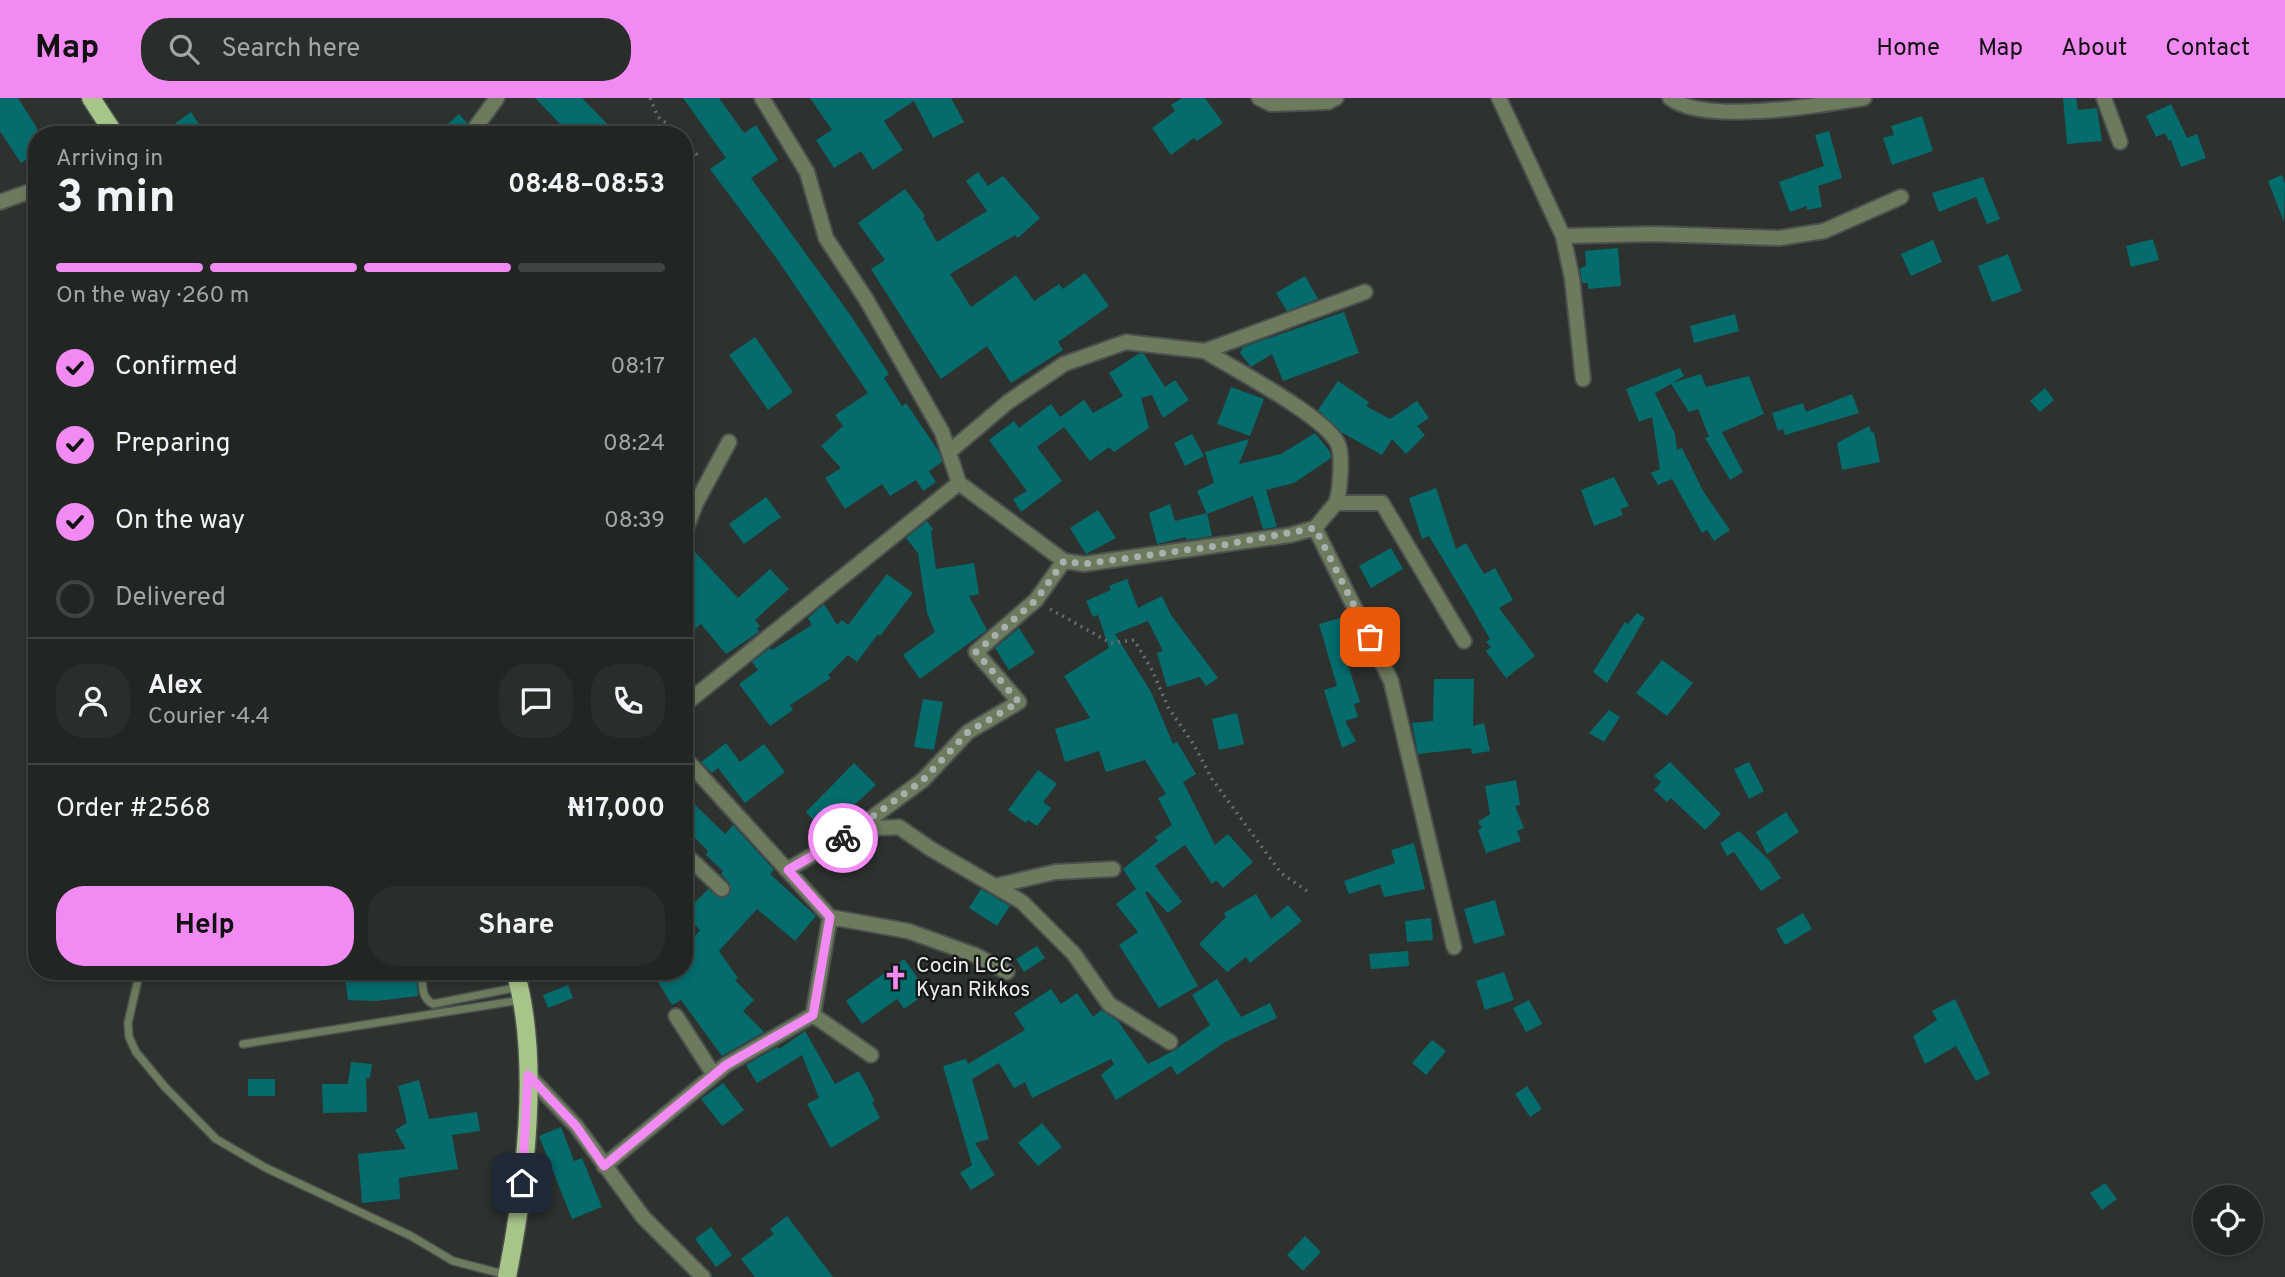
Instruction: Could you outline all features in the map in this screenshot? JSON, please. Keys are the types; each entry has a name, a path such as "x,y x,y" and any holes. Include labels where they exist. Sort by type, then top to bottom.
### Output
{"main road":[{"path":"91,98 109,126"},
{"path":"508,1276 525,1158 528,1075 519,980"}],"street":[{"path":"477,126 497,98"},
{"path":"762,98 807,172 826,238 866,299 942,432 959,483 1064,561 1084,564 1223,545 1315,528 1336,503 1340,491 1338,444 1316,420 1205,351 1126,342 1063,364 1008,401 949,452"},
{"path":"1259,98 1271,104 1328,102 1336,98"},
{"path":"1499,98 1563,236 1572,278 1583,379"},
{"path":"1670,98 1705,112 1808,107 1864,98"},
{"path":"2104,98 2120,142"},
{"path":"0,202 28,192"},
{"path":"1563,236 1653,234 1779,238 1824,232 1901,197"},
{"path":"1205,351 1365,292"},
{"path":"693,511 729,442"},
{"path":"693,698 959,483"},
{"path":"1336,503 1382,503 1464,641"},
{"path":"1315,528 1391,681 1454,947"},
{"path":"788,870 857,829 923,780 968,732 1019,702 976,652 1036,600 1064,561"},
{"path":"693,767 830,917 908,930 975,955 1007,972"},
{"path":"857,829 899,827 1022,902 1074,954 1109,1004 1170,1042"},
{"path":"693,862 722,889"},
{"path":"995,886 1055,872 1113,869"},
{"path":"604,1166 714,1075 813,1015 830,917"},
{"path":"813,1015 872,1055"},
{"path":"676,1016 714,1075"},
{"path":"528,1075 576,1126 643,1217 703,1277"}],"lane":[{"path":"138,980 128,1023 129,1037 136,1052 164,1086 216,1139 266,1168 411,1236 453,1261 508,1276"},
{"path":"422,980 423,993 433,1004 519,980"},
{"path":"243,1044 519,980"}],"path":[{"path":"650,98 658,117 670,126"},
{"path":"693,150 700,159"},
{"path":"1036,600 1111,643 1134,640 1152,670 1168,707 1194,744 1212,779 1281,873 1307,891"}],"building":[{"path":"0,98 18,98 36,126 28,126 28,159 21,163 0,131"},
{"path":"535,98 582,98 609,126 562,126"},
{"path":"683,98 719,98 744,133 756,125 778,160 751,178 851,316 889,374 884,378 902,406 906,403 939,452 942,462 929,471 936,482 923,491 916,480 890,496 882,484 845,509 825,478 841,468 821,446 843,426 835,415 868,393 777,259 710,169 726,158"},
{"path":"810,98 951,98 964,122 933,138 914,101 884,121 903,150 873,170 861,151 834,168 816,140 832,130"},
{"path":"1182,98 1205,98 1223,123 1197,141 1194,138 1171,155 1152,128 1175,111 1171,105"},
{"path":"2063,98 2076,98 2078,110 2097,108 2102,141 2067,144"},
{"path":"2171,104 2187,138 2197,134 2206,158 2181,167 2171,140 2169,141 2165,133 2156,137 2146,116"},
{"path":"191,112 200,126 172,126"},
{"path":"459,114 467,123 465,126 446,126"},
{"path":"1922,116 1933,151 1892,165 1883,138 1894,135 1891,126"},
{"path":"1829,131 1842,178 1818,186 1822,207 1807,210 1807,206 1790,212 1779,182 1824,166 1815,135"},
{"path":"978,172 988,186 1003,176 1040,218 1018,238 1015,235 950,274 971,307 1016,275 1034,301 1059,284 1063,289 1085,273 1109,306 1058,342 1063,350 1011,383 987,346 941,379 871,269 885,260 858,223 905,189 925,216 923,218 937,242 987,211 966,181"},
{"path":"2282,175 2285,184 2284,222 2268,181"},
{"path":"1983,177 2000,219 1987,224 1976,197 1939,212 1932,193"},
{"path":"2153,239 2159,260 2131,267 2126,246"},
{"path":"1933,240 1942,262 1911,276 1901,254"},
{"path":"1618,248 1621,286 1588,289 1588,283 1582,283 1580,268 1586,266 1585,251"},
{"path":"2008,254 2022,291 1992,302 1978,266"},
{"path":"1305,276 1318,299 1287,311 1276,293"},
{"path":"1344,312 1359,353 1283,381 1272,354 1251,367 1240,353 1243,347"},
{"path":"1735,314 1739,331 1694,343 1690,326"},
{"path":"755,337 793,392 768,410 729,355"},
{"path":"1140,353 1144,354 1165,387 1175,380 1189,400 1163,418 1152,395 1141,398 1149,428 1114,452 1109,447 1090,461 1064,427 1037,447 1062,481 1021,512 1013,499 1027,491 989,440 1014,421 1019,428 1051,404 1060,417 1084,400 1093,413 1123,396 1109,373"},
{"path":"1680,368 1684,376 1672,383 1701,374 1706,387 1749,376 1764,414 1722,432 1743,472 1730,480 1705,438 1709,437 1698,409 1689,412 1671,384 1655,393 1675,434 1677,450 1682,448 1703,491 1730,530 1714,541 1707,530 1702,533 1672,479 1658,485 1651,473 1660,469 1652,417 1639,422 1626,389"},
{"path":"1338,381 1369,402 1366,406 1390,419 1417,401 1429,418 1417,426 1425,435 1406,454 1392,439 1382,455 1341,432 1318,410"},
{"path":"1231,387 1264,399 1250,436 1217,424"},
{"path":"2045,388 2054,400 2040,412 2030,401"},
{"path":"1852,394 1859,413 1785,435 1783,429 1778,431 1772,413 1803,403 1806,412"},
{"path":"1869,426 1872,433 1874,432 1880,462 1842,470 1837,443"},
{"path":"1315,433 1330,452 1331,458 1294,483 1266,490 1277,527 1263,529 1253,496 1207,514 1197,491 1214,483 1205,452 1249,439 1239,464 1281,454"},
{"path":"1192,434 1204,456 1185,466 1174,443"},
{"path":"1614,477 1629,506 1620,509 1623,515 1594,526 1581,490"},
{"path":"1436,488 1456,549 1466,543 1484,574 1495,568 1513,600 1499,608 1535,656 1506,678 1486,651 1491,647 1486,642 1490,639 1429,536 1422,539 1409,498"},
{"path":"766,497 781,517 744,544 729,524"},
{"path":"1170,504 1175,521 1207,513 1212,536 1186,540 1186,537 1157,544 1149,513"},
{"path":"1098,510 1116,538 1086,554 1070,528"},
{"path":"927,521 933,529 931,532 936,569 974,563 979,594 969,596 987,630 920,679 903,655 935,632 927,613 918,553 906,538"},
{"path":"1391,548 1403,569 1371,588 1359,566"},
{"path":"695,552 738,598 770,569 789,589 755,620 760,626 757,628 759,632 726,654 701,624 693,631"},
{"path":"887,574 913,593 880,636 878,634 857,662 848,655 828,675 831,678 790,705 793,710 770,726 739,684 758,670 752,662 770,648 772,650 812,625 808,618 824,604 837,625 842,620 848,625"},
{"path":"1127,579 1138,608 1162,596 1171,615 1218,678 1206,686 1200,677 1167,687 1157,653 1163,651 1148,621 1115,634 1151,692 1173,744 1177,742 1196,774 1183,782 1215,845 1228,834 1253,862 1223,888 1216,880 1212,884 1185,845 1155,866 1182,902 1168,913 1147,891 1145,893 1198,986 1159,1008 1119,945 1138,932 1116,904 1136,889 1123,869 1158,841 1155,837 1172,825 1158,798 1166,794 1145,760 1106,772 1099,751 1065,762 1055,729 1090,718 1064,676 1109,648 1098,615 1093,617 1086,601 1111,590 1109,586"},
{"path":"1637,613 1645,618 1607,683 1593,672 1625,622 1628,624"},
{"path":"1347,616 1360,662 1348,665 1360,702 1354,704 1358,717 1345,721 1356,741 1342,748 1324,690 1337,686 1319,624"},
{"path":"1019,628 1035,653 1009,670 995,648"},
{"path":"1662,660 1693,683 1667,716 1636,693"},
{"path":"1434,679 1474,679 1473,726 1484,723 1490,751 1472,754 1471,748 1418,754 1412,723 1433,721"},
{"path":"923,699 943,702 934,750 914,747"},
{"path":"1609,710 1620,717 1604,742 1589,733"},
{"path":"1237,713 1244,744 1219,750 1212,719"},
{"path":"726,743 740,762 764,744 785,772 745,803 718,768 712,773 701,762"},
{"path":"1670,762 1721,814 1705,830 1671,798 1667,802 1654,790 1661,782 1654,776"},
{"path":"1749,762 1764,791 1749,799 1734,769"},
{"path":"854,763 876,785 825,832 806,812"},
{"path":"1038,770 1057,784 1043,802 1051,808 1037,826 1028,820 1026,823 1008,810"},
{"path":"1516,780 1520,805 1515,806 1524,828 1517,831 1521,841 1486,853 1478,830 1482,828 1478,822 1490,814 1485,786"},
{"path":"693,803 725,834 733,825 774,870 770,874 816,916 795,941 757,909 719,951 738,978 735,980 754,1000 743,1011 764,1032 722,1056 681,1000 672,1005 657,980 693,980 693,938 700,930 693,923 693,905 708,889 720,898 728,896 731,891 729,883 721,874 723,871 706,855 708,851 693,836"},
{"path":"1786,812 1799,832 1767,854 1756,832"},
{"path":"1739,831 1769,860 1781,878 1761,891 1734,852 1727,856 1720,843"},
{"path":"1414,843 1425,889 1384,897 1380,884 1349,894 1344,881 1395,863 1391,850"},
{"path":"981,889 1010,906 997,926 969,908"},
{"path":"1256,894 1271,919 1288,905 1302,921 1250,963 1246,957 1227,972 1199,944 1226,917 1224,913"},
{"path":"1495,900 1505,935 1474,944 1464,909"},
{"path":"1803,913 1812,929 1785,945 1776,929"},
{"path":"1431,918 1433,940 1407,942 1405,921"},
{"path":"1037,946 1045,958 1024,972 1016,959"},
{"path":"1408,951 1409,966 1371,969 1369,954"},
{"path":"904,959 928,992 904,1009 897,999 862,1024 846,1001"},
{"path":"1504,972 1514,1000 1485,1010 1476,981"},
{"path":"1217,979 1241,1017 1270,1003 1277,1018 1225,1042 1177,1075 1171,1066 1116,1100 1101,1075 1114,1064 1111,1059 1032,1098 1025,1082 1014,1088 999,1063 972,1079 989,1139 975,1143 995,1175 971,1190 960,1173 972,1165 943,1066 966,1059 968,1064 1025,1030 1014,1013 1051,989 1061,1004 1077,993 1093,1017 1101,1010 1118,1021 1148,1064 1175,1050 1210,1025 1192,995"},
{"path":"345,980 417,980 418,996 376,1001 348,1000"},
{"path":"568,985 573,998 548,1008 543,995"},
{"path":"1955,999 1990,1074 1976,1081 1956,1046 1925,1064 1913,1036 1937,1020 1932,1011"},
{"path":"1529,1000 1542,1024 1526,1032 1513,1008"},
{"path":"805,1031 835,1084 859,1071 875,1101 872,1102 880,1118 831,1148 807,1104 819,1098 802,1055 757,1083 746,1065 777,1047 779,1049"},
{"path":"1432,1040 1446,1051 1426,1075 1412,1063"},
{"path":"351,1062 372,1064 370,1078 366,1078 367,1112 323,1113 322,1084 348,1084"},
{"path":"248,1079 275,1079 275,1096 248,1096"},
{"path":"419,1080 429,1119 477,1112 480,1131 452,1135 458,1169 399,1178 400,1199 362,1203 358,1154 406,1149 395,1130 407,1123 398,1086"},
{"path":"723,1083 744,1110 722,1126 701,1099"},
{"path":"1527,1086 1542,1109 1530,1117 1515,1094"},
{"path":"1042,1123 1062,1147 1038,1166 1018,1143"},
{"path":"561,1127 574,1161 582,1158 602,1207 572,1219 539,1136"},
{"path":"2105,1183 2117,1199 2102,1210 2090,1193"},
{"path":"787,1216 833,1277 755,1277 741,1259 774,1234 770,1229"},
{"path":"711,1227 732,1255 716,1267 695,1239"},
{"path":"1305,1236 1321,1252 1303,1271 1287,1255"}],"way so far":[{"path":"843,838 923,780 968,732 1019,702 976,652 1036,600 1064,561 1084,564 1290,535 1315,528 1370,637"}],"place":[{"name":"Cocin LCC Kyan Rikkos","path":"896,977"}],"route":[{"path":"522,1183 528,1075 576,1126 604,1166 726,1065 813,1015 830,917 788,870 843,838"}]}
